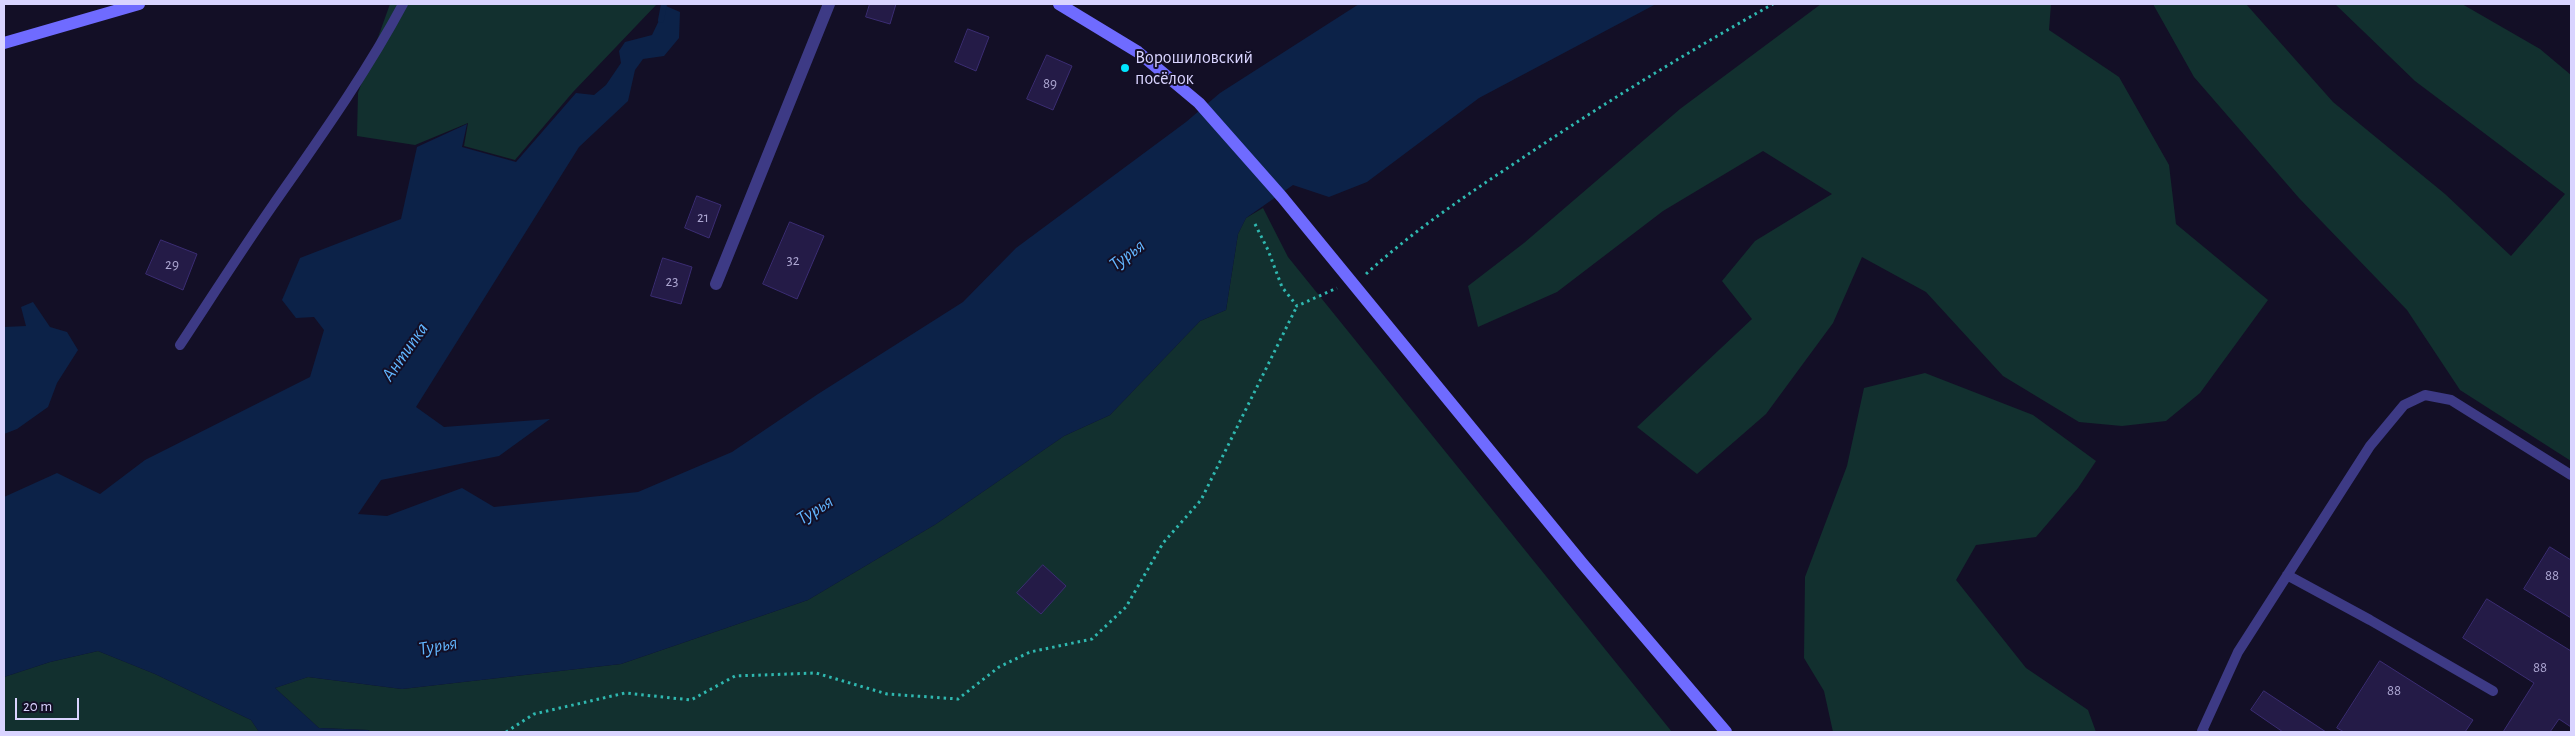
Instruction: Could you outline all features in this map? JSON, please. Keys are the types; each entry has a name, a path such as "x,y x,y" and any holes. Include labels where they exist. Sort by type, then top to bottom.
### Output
{"main road":[{"path":"4,43 139,4"},
{"path":"1059,4 1138,52 1199,104 1282,197 1582,563 1726,732"}],"street":[{"path":"716,284 829,4"}],"lane":[{"path":"180,345 272,206 344,106 379,50 403,4"},
{"path":"2204,732 2202,731 2238,652 2370,446 2404,405 2425,395 2451,400 2571,475"},
{"path":"2288,576 2370,620 2493,691"}],"path":[{"path":"506,732 534,714 625,692 691,700 735,676 816,673 887,694 958,699 999,667 1030,652 1092,639 1126,607 1163,543 1200,500 1297,306 1332,289 1354,285 1401,242 1560,132 1686,54 1773,4"},
{"path":"1255,224 1268,250 1282,287 1297,306"}],"green space":[{"path":"390,4 657,4 573,92 515,160 464,146 468,123 415,145 357,136 358,93"},
{"path":"1821,4 2051,4 2049,30 2119,77 2169,165 2176,224 2268,300 2200,393 2166,421 2122,426 2079,422 2003,376 1926,292 1862,257 1833,323 1766,414 1697,474 1637,427 1752,319 1722,281 1755,241 1832,194 1763,151 1663,211 1557,292 1478,327 1468,286 1524,243 1680,109"},
{"path":"2153,4 2246,4 2333,102 2445,194 2511,256 2565,194 2415,81 2335,4 2462,4 2540,49 2571,75 2571,461 2460,390 2407,310 2299,198 2194,77"},
{"path":"1263,208 1288,257 1672,732 371,732 368,730 319,728 275,688 308,677 402,689 621,664 808,600 936,524 1064,436 1110,415 1200,321 1226,310 1238,234 1246,218"},
{"path":"1925,373 2033,415 2096,461 2078,488 2036,537 1976,545 1956,580 2026,668 2088,710 2096,732 1833,732 1824,691 1804,658 1805,577 1847,466 1864,388"},
{"path":"98,651 155,674 251,720 259,732 4,732 4,677 50,662"}],"water":[{"name":"Турья","path":"1359,4 1656,4 1479,98 1367,182 1329,197 1293,185 1246,218 1238,234 1226,310 1200,321 1110,415 1064,436 936,524 808,600 621,664 402,689 308,677 275,688 319,728 368,730 371,732 259,732 251,720 155,674 98,651 50,662 4,677 4,497 57,473 100,494 145,460 310,377 324,330 314,317 296,318 282,300 300,258 401,219 417,147 467,124 462,147 516,162 576,93 594,95 606,85 621,63 619,51 625,42 652,35 666,6 680,12 679,38 664,56 643,59 635,70 628,101 579,147 416,407 444,427 550,419 499,456 381,480 358,514 387,516 462,488 494,507 638,492 732,452 818,394 963,302 1016,248 1186,122 1220,93"},
{"path":"33,302 50,327 67,332 78,350 57,383 48,407 17,429 4,434 4,327 26,326 21,307"}],"building":[{"path":"870,4 896,4 890,24 866,17"},
{"path":"968,29 989,37 976,71 955,62"},
{"path":"1047,55 1072,66 1053,110 1027,99"},
{"path":"697,196 721,205 709,238 685,228"},
{"path":"790,222 824,236 797,299 763,284"},
{"path":"161,240 197,254 183,290 146,274"},
{"path":"663,258 692,267 681,304 651,296"},
{"path":"2550,547 2571,560 2571,618 2524,589"},
{"path":"1043,565 1066,586 1041,614 1017,593"},
{"path":"2487,599 2571,651 2571,727 2559,719 2550,732 2503,732 2534,683 2463,638"},
{"path":"2380,661 2473,720 2465,732 2344,732 2337,728"},
{"path":"2264,691 2326,732 2283,732 2251,710"}],"waterway":[{"name":"Антипка","path":"661,20 664,4"}],"place":[{"name":"Ворошиловский посёлок","path":"1125,68"}]}
